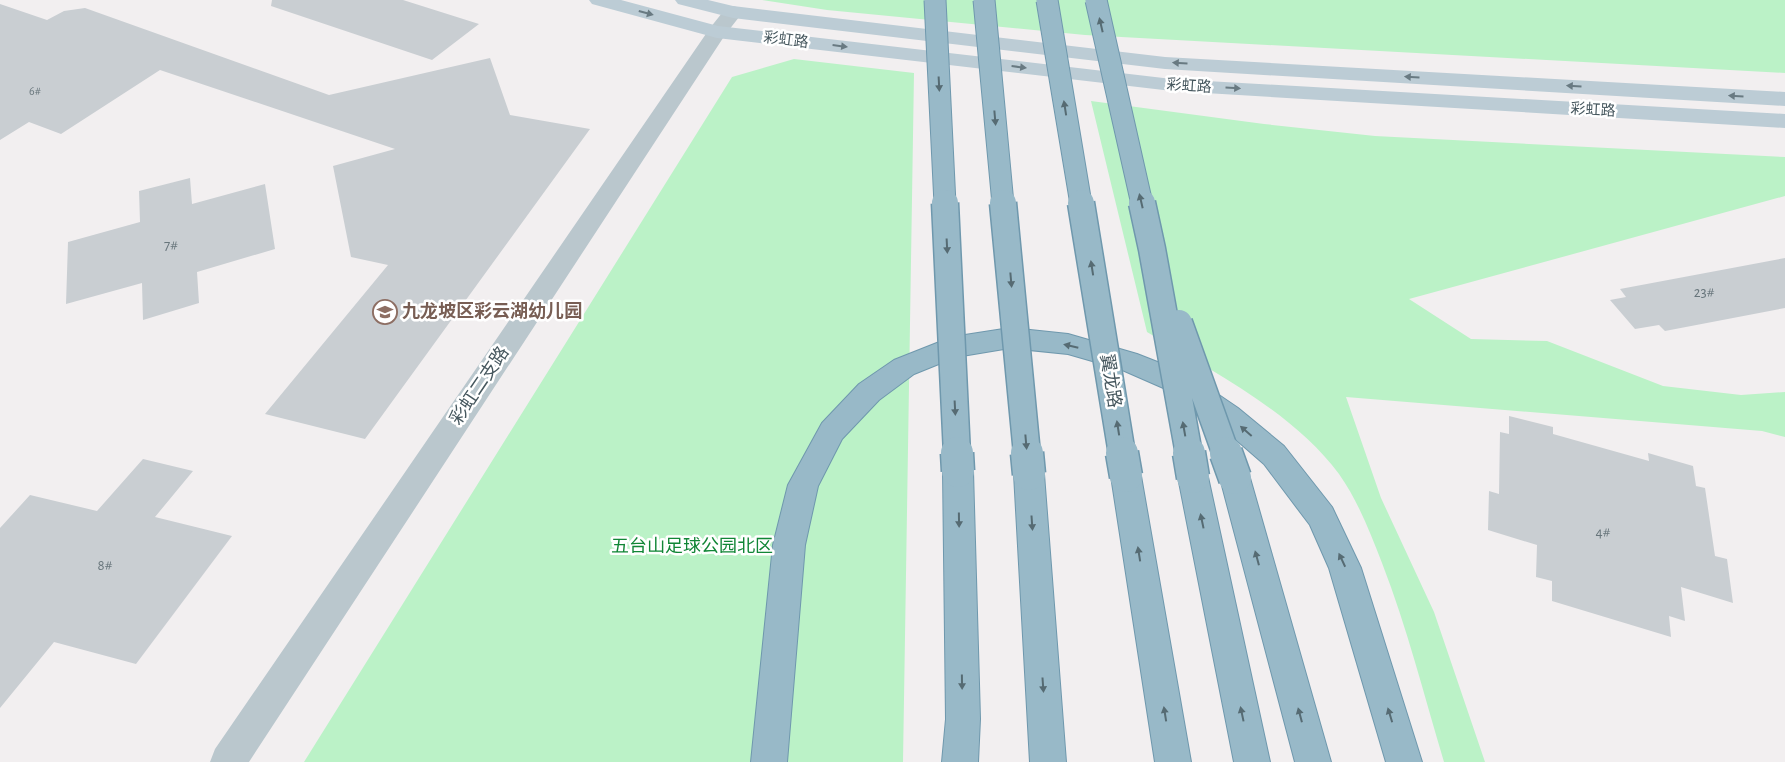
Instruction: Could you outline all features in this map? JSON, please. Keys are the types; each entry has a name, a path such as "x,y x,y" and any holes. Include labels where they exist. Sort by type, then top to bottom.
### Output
{"highway":[{"path":"934,0 958,471 963,719 960,762"},
{"path":"984,0 1029,474 1048,762"},
{"name":"翼龙路","path":"1047,0 1173,762"},
{"path":"1096,0 1152,249 1193,477 1252,762"},
{"path":"1152,249 1234,478 1313,762"},
{"path":"769,762 789,545 803,485 832,432 869,392 904,367 952,347 1010,338 1068,344 1127,361 1178,382 1228,416 1274,455 1321,516 1345,568 1404,762"}],"main road":[{"name":"彩虹路","path":"599,0 726,22 1172,85 1785,121"},
{"name":"彩虹路","path":"685,0 726,22 1165,62 1785,99"}],"street":[{"name":"彩虹二支路","path":"228,762 726,22"}],"green space":[{"path":"762,0 1785,0 1785,73 1085,35 827,10"},
{"name":"五台山足球公园北区","path":"794,59 914,73 903,762 304,762 732,77"},
{"path":"1091,101 1264,124 1375,136 1785,157 1785,196 1409,299 1471,339 1547,341 1663,386 1741,395 1785,392 1785,437 1762,431 1346,397 1381,498 1434,612 1485,762 1444,762 1391,587 1363,517 1339,474 1299,431 1275,412 1250,394 1147,332"}],"building":[{"path":"272,0 403,0 479,24 432,60 271,6"},
{"name":"九龙坡区彩云湖幼儿园","path":"0,4 47,20 64,11 85,8 329,95 490,58 510,115 590,129 365,439 265,414 388,265 351,257 333,166 395,149 160,70 61,134 29,122 0,140"},
{"path":"190,178 192,204 265,184 275,249 197,272 199,303 143,320 142,283 66,304 68,242 140,222 139,191"},
{"path":"1785,258 1785,308 1665,331 1659,325 1635,329 1610,300 1626,297 1620,289"},
{"path":"1509,416 1553,427 1553,434 1649,461 1648,453 1693,466 1696,486 1705,488 1715,556 1727,559 1733,603 1681,587 1685,621 1669,616 1671,637 1552,601 1552,581 1536,577 1537,545 1488,530 1489,491 1499,494 1500,432 1509,434"},
{"path":"143,459 193,471 155,517 232,536 136,664 54,642 0,708 0,528 30,495 97,511"}],"place":[{"name":"九龙坡区彩云湖幼儿园","path":"385,312"}]}
